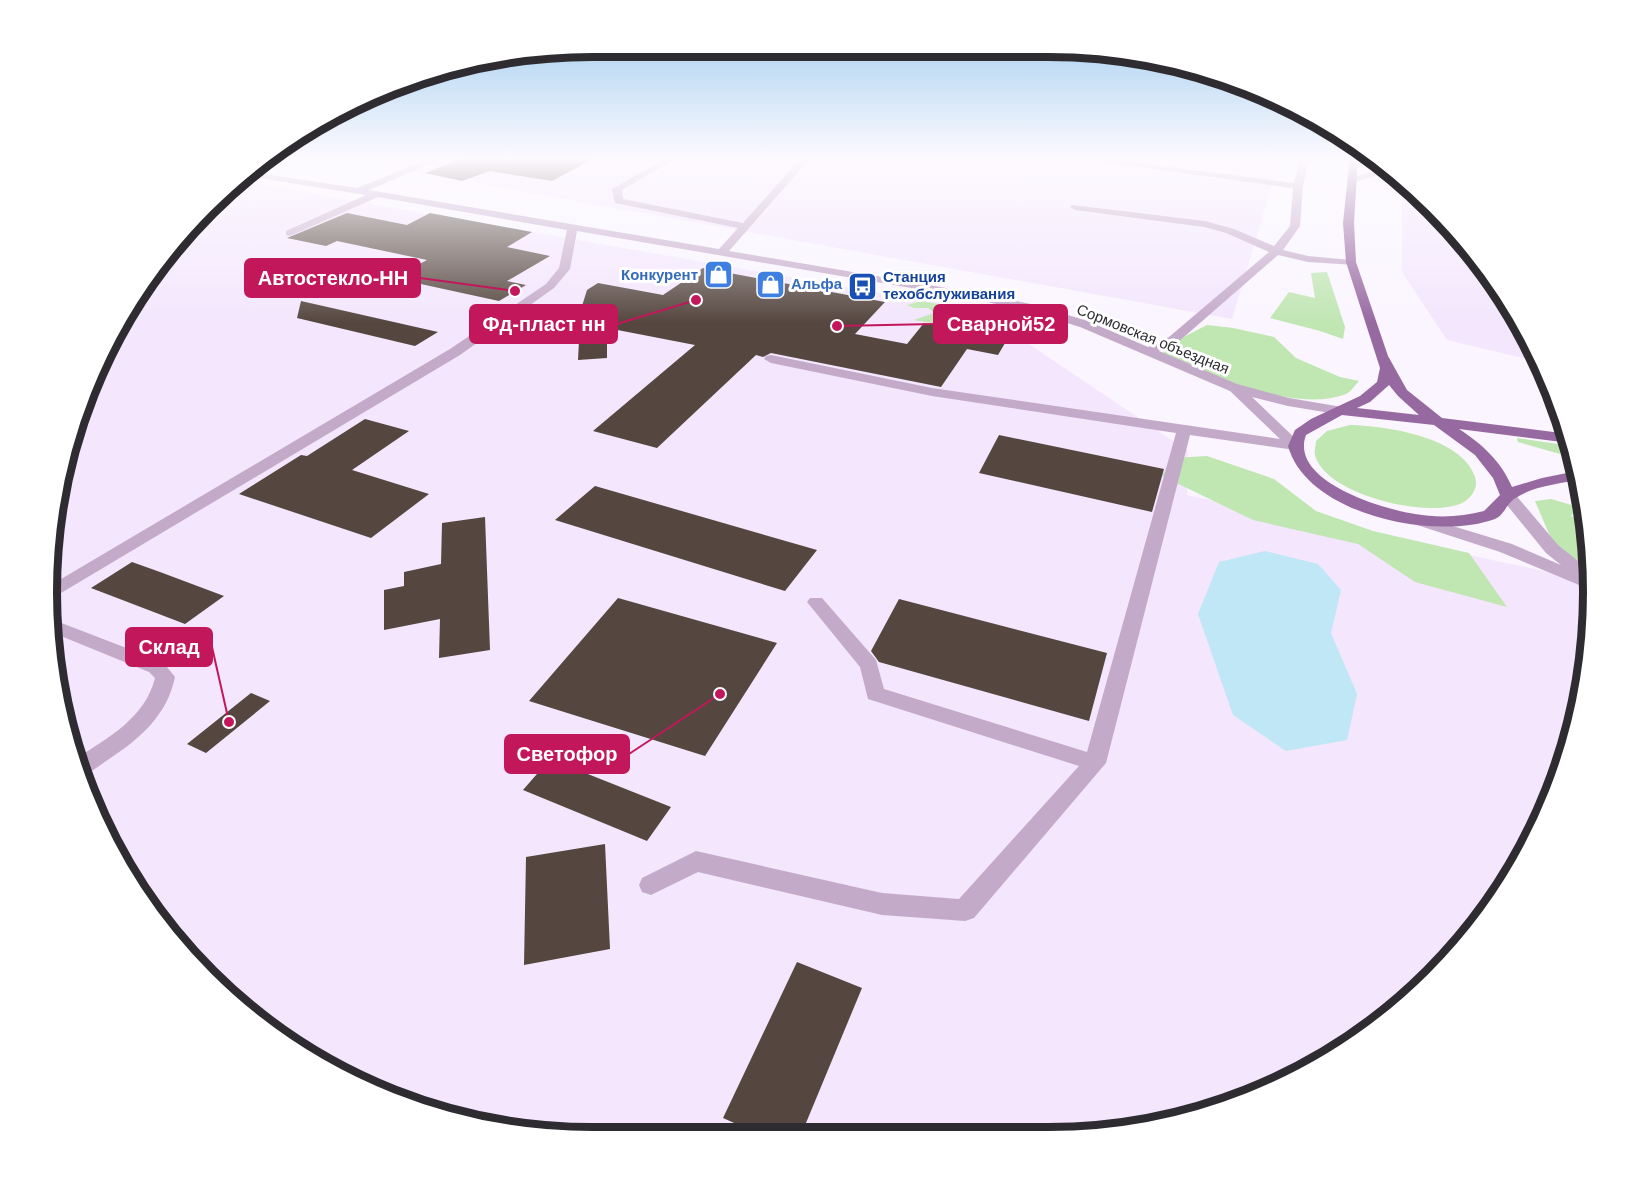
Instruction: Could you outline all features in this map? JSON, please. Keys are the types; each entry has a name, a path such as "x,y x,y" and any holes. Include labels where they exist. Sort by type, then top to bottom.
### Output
{"main road":[{"path":"1348,212 1351,263 1387,368 1400,390 1411,402 1487,457 1502,477 1508,496"},
{"path":"1387,368 1383,384 1365,399 1316,422 1300,433 1295,446 1300,463 1318,481 1345,498 1379,511 1417,520 1457,523 1492,514 1508,496 1538,484 1571,477"},
{"path":"1342,411 1560,438"}],"street":[{"path":"291,233 337,212"},
{"name":"Сормовская объездная","path":"482,212 964,294 1031,308 1084,324 1232,387"},
{"path":"675,212 744,226"},
{"path":"721,253 757,212"},
{"path":"1115,212 1205,224 1230,231 1276,251 1308,259 1351,263"},
{"path":"1147,352 1173,340 1276,251 1295,226 1296,212"},
{"path":"57,590 455,352 550,286 564,269 573,228"},
{"path":"771,359 932,392 1295,446"},
{"path":"1232,387 1288,402 1342,411"},
{"path":"1232,387 1295,446"},
{"path":"651,885 696,861 882,904 965,910 1095,763 1184,429"},
{"path":"1508,496 1552,549 1583,575"},
{"path":"1417,520 1506,548 1583,579"},
{"path":"816,602 869,664 875,694 1095,763"},
{"path":"58,628 156,667 165,677 164,693 152,712 132,731 85,764"}],"shaded area":[{"path":"216,212 419,212 978,310 1188,451 1187,495 1583,579 1582,627 1573,696 1565,730 1542,797 1528,829 1493,889 1450,945 1401,994 1374,1016 1315,1055 1285,1072 1220,1099 1152,1117 1083,1126 1048,1127 592,1127 557,1126 488,1117 420,1099 355,1072 295,1037 239,994 190,945 147,889 112,829 85,764 67,696 58,627 58,557 67,488 85,420 112,355 147,295 190,239"},
{"path":"639,212 1264,212 1232,319"},
{"path":"1402,212 1424,212 1450,239 1493,295 1530,360 1447,340 1402,272"}],"green space":[{"path":"1327,272 1345,327 1343,339 1270,318 1289,292 1315,298 1311,273"},
{"path":"921,301 955,307 960,311 950,320 939,323 914,320 934,313 928,308 914,308 907,305"},
{"path":"1207,325 1274,337 1296,358 1340,377 1359,381 1346,394 1325,399 1278,396 1253,390 1162,355 1168,345"},
{"path":"1350,425 1402,431 1439,443 1455,452 1467,463 1476,481 1473,492 1462,503 1447,507 1427,508 1380,500 1338,482 1323,469 1315,455 1316,441 1327,431"},
{"path":"1517,438 1562,445 1565,456 1518,442"},
{"path":"1207,456 1274,479 1316,511 1373,531 1469,553 1507,607 1415,582 1358,544 1253,520 1162,476 1173,458"},
{"path":"1551,499 1576,506 1571,516 1578,519 1582,568 1552,541 1535,501"}],"water":[{"path":"1265,551 1318,564 1341,590 1331,633 1357,694 1347,740 1286,751 1233,715 1198,614 1219,562"}],"building":[{"path":"347,213 407,225 430,213 532,232 507,247 550,256 507,281 526,285 499,301 393,278 427,260 337,241 326,246 287,238"},
{"path":"703,268 885,302 855,334 907,344 924,323 1008,338 998,355 967,349 941,387 771,353 763,357 756,355 657,448 593,431 695,345 607,328 607,358 578,360 580,322 577,322 587,290 598,283 663,295"},
{"path":"301,301 438,332 415,346 297,318"},
{"path":"365,419 409,431 352,470 429,494 371,538 239,494 301,455 307,456"},
{"path":"999,435 1164,469 1152,512 979,473"},
{"path":"595,486 817,550 785,591 555,520"},
{"path":"485,517 490,650 439,658 440,619 384,630 384,590 404,586 404,572 441,564 442,523"},
{"path":"132,562 224,596 185,624 91,588"},
{"path":"618,598 777,643 705,756 529,701"},
{"path":"899,599 1107,653 1089,721 879,662 871,651"},
{"path":"251,693 270,701 206,753 187,744"},
{"path":"550,759 671,807 647,841 523,790"},
{"path":"605,844 610,949 524,965 526,857"},
{"path":"797,962 862,988 804,1127 743,1127 723,1118"}],"place":[{"name":"Конкурент","path":"719,275"},
{"name":"Альфа","path":"770,284"},
{"name":"Станция техобслуживания","path":"862,286"},
{"name":"Автостекло-НН","path":"515,291"},
{"name":"Фд-пласт нн","path":"696,300"},
{"name":"Сварной52","path":"837,326"},
{"name":"Светофор","path":"720,694"},
{"name":"Склад","path":"229,722"}]}
